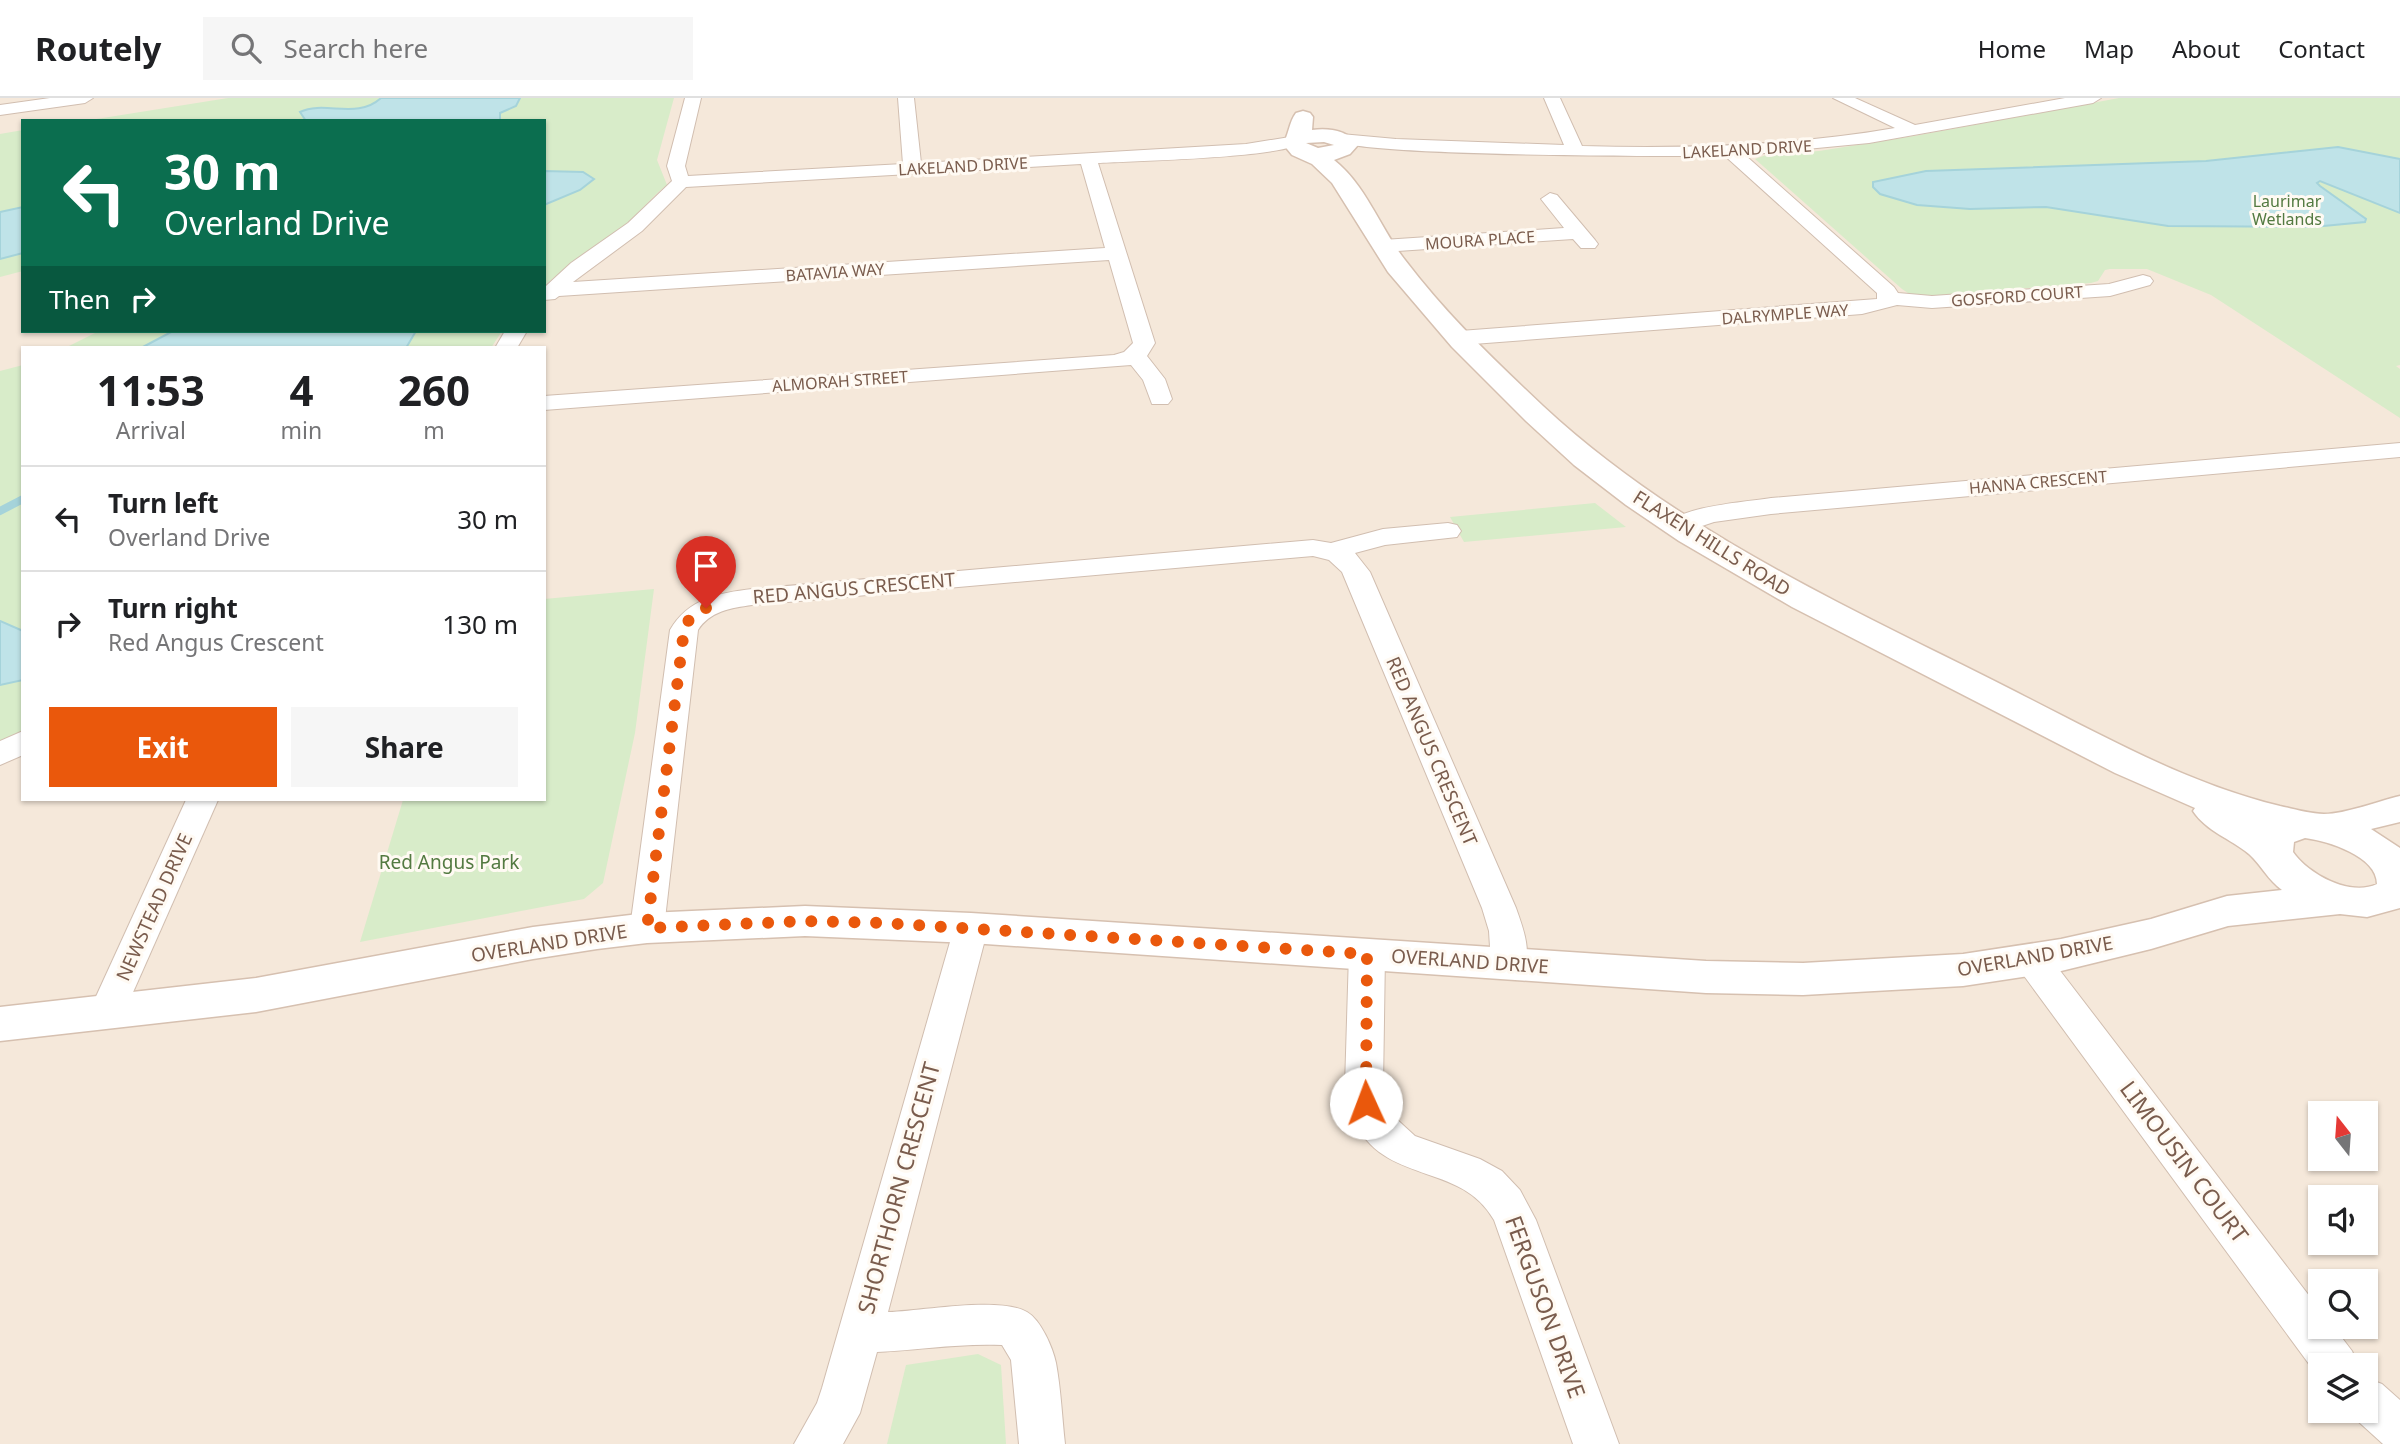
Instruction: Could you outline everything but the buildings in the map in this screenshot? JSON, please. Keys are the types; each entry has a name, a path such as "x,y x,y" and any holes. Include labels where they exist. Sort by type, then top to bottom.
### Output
{"street":[{"path":"0,109 57,98"},
{"path":"0,109 85,98"},
{"path":"549,294 578,267 635,227 681,183 676,166 693,98"},
{"path":"906,98 913,169"},
{"name":"FLAXEN HILLS ROAD","path":"1292,98 1303,117 1341,150 1383,246 1421,297 1566,443 1642,502 1745,567 1811,603 2180,788 2255,813 2362,840 2396,858"},
{"path":"1552,98 1575,150"},
{"path":"1841,98 1915,131"},
{"name":"LAKELAND DRIVE","path":"1341,150 1396,144 1731,152 1830,144 2093,98"},
{"path":"1300,146 1303,117"},
{"path":"1300,146 1319,135 1341,150"},
{"name":"LAKELAND DRIVE","path":"681,183 1300,146"},
{"name":"FLAXEN HILLS ROAD","path":"1300,146 1321,159 1341,150"},
{"path":"1731,152 1880,285 1889,298"},
{"path":"1088,158 1144,343 1135,356 1154,379 1160,399"},
{"name":"MOURA PLACE","path":"1383,246 1584,241 1550,199"},
{"name":"BATAVIA WAY","path":"549,294 1117,253"},
{"name":"GOSFORD COURT","path":"1889,298 1932,302 2110,290 2143,281"},
{"name":"DALRYMPLE WAY","path":"1460,338 1862,308 1880,306 1888,303 1889,298"},
{"name":"ALMORAH STREET","path":"546,403 1101,362 1135,356"},
{"name":"HANNA CRESCENT","path":"1678,526 1709,515 1771,506 2400,450"},
{"name":"RED ANGUS CRESCENT","path":"1334,551 1383,537 1448,531"},
{"name":"RED ANGUS CRESCENT","path":"647,928 684,630 688,621 706,608 732,600 766,596 1313,548 1334,551 1350,561 1356,572 1499,908 1507,931 1509,963"},
{"path":"0,755 21,742"},
{"name":"FLAXEN HILLS ROAD","path":"2180,788 2273,856 2285,872 2301,884 2368,904"},
{"name":"NEWSTEAD DRIVE","path":"106,1014 201,801"},
{"path":"2315,826 2363,821 2400,809"},
{"name":"OVERLAND DRIVE","path":"2227,911 2260,887 2273,856 2271,842 2276,833 2315,826"},
{"name":"OVERLAND DRIVE","path":"0,1024 256,995 533,943 647,928 805,921 971,928 1706,977 1803,979 1963,970 2032,960 2151,934 2227,911 2368,904 2394,892 2399,882 2396,858"},
{"name":"SHORTHORN CRESCENT","path":"817,1444 838,1413 971,928"},
{"name":"FERGUSON DRIVE","path":"1367,954 1366,1103 1380,1130 1402,1148 1429,1161 1461,1169 1483,1179 1503,1196 1515,1220 1596,1444"},
{"name":"LIMOUSIN COURT","path":"2032,960 2327,1353"},
{"path":"860,1333 930,1330 973,1324 1011,1326 1021,1334 1033,1360 1042,1444"},
{"path":"2378,1410 2400,1429"}],"shaded area":[{"path":"0,98 2400,98 2400,1444 0,1444"}],"green space":[{"path":"228,98 674,98 657,160 667,185 636,215 546,284 546,119 97,119"},
{"name":"Laurimar Wetlands","path":"2119,98 2400,98 2400,365 2396,366 2400,369 2400,418 2211,295 2147,269 2105,270 2098,281 2091,283 1930,296 1911,295 1755,159 1766,155 1819,151 1914,136"},
{"path":"21,130 21,272 0,277 0,134"},
{"path":"95,333 501,333 492,346 69,346"},
{"path":"21,366 21,732 0,743 0,371"},
{"path":"1595,503 1626,527 1464,542 1450,517"},
{"name":"Red Angus Park","path":"654,589 635,733 603,883 584,899 360,942 403,801 546,801 546,599"},
{"path":"978,1354 1001,1365 1006,1444 887,1444 906,1365"}],"water":[{"path":"381,98 520,98 516,106 500,113 500,119 305,119 300,112 320,108 362,108"},
{"path":"2338,147 2400,159 2400,213 2320,181 2317,183 2320,186 2366,219 2365,222 2313,227 2168,226 2046,207 1970,209 1917,205 1880,194 1873,187 1873,182 1926,171 2206,161"},
{"path":"546,171 583,172 594,179 580,190 546,204"},
{"path":"21,207 21,254 0,259 0,212"},
{"path":"169,333 415,333 407,346 145,346"},
{"path":"0,621 21,630 21,680 0,685"}],"waterway":[{"path":"0,511 21,500"}],"route":[{"path":"706,608 688,621 684,630 647,928 805,921 884,923 1367,954 1366,1103"}]}
